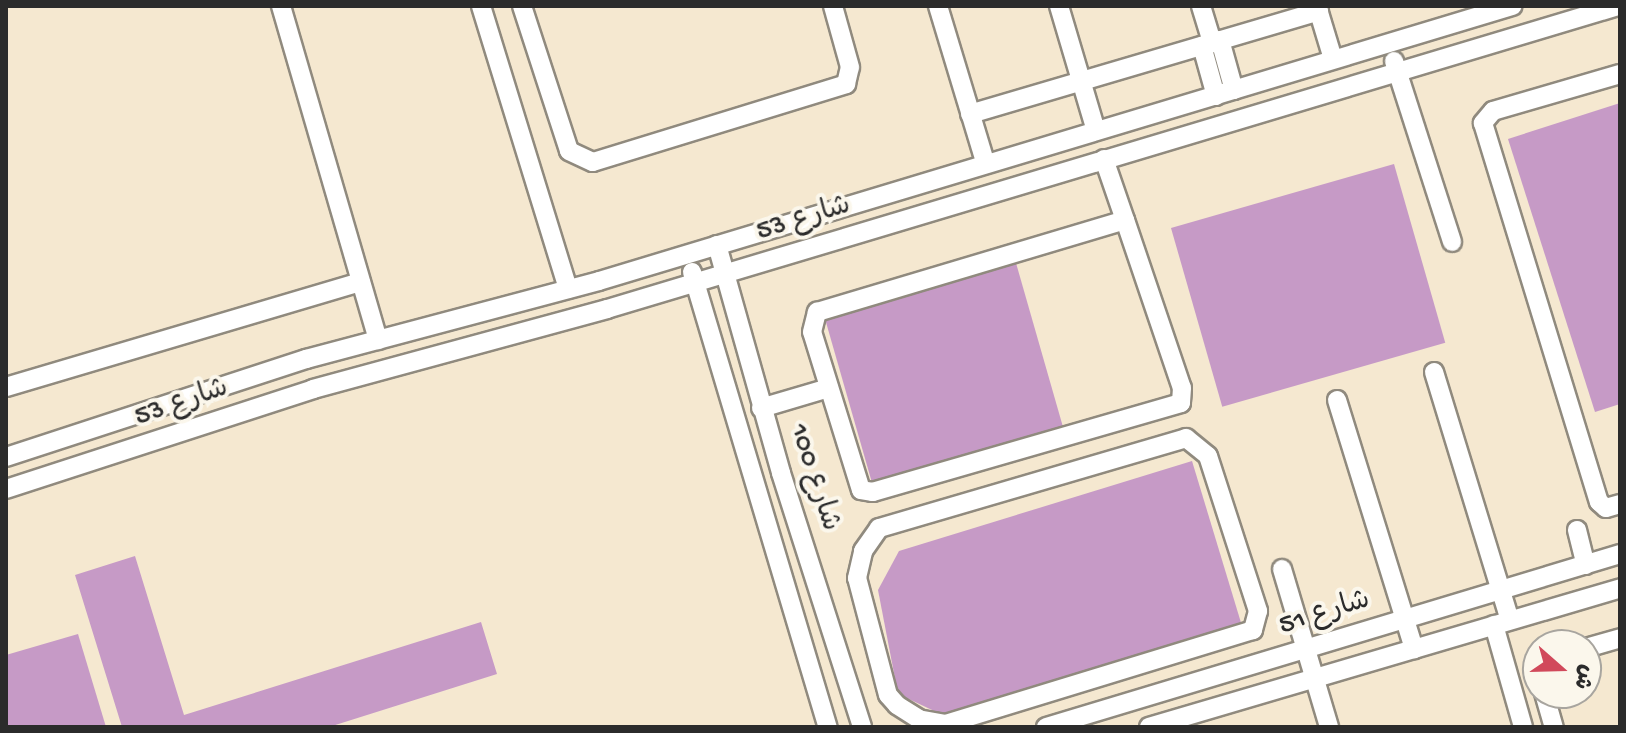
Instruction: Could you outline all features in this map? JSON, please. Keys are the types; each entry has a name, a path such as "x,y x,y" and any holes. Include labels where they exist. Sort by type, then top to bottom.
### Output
{"lane":[{"path":"281,6 378,340"},
{"path":"481,6 568,289"},
{"path":"522,6 569,151 593,162 846,84 850,67 833,6"},
{"path":"938,6 985,162"},
{"path":"1059,6 1096,131"},
{"path":"1201,6 1225,93"},
{"name":"شارع 53","path":"6,457 378,340 687,254 1512,6"},
{"name":"شارع 53","path":"6,489 313,389 695,281 1397,69 1618,6"},
{"path":"970,114 1318,8 1333,59"},
{"path":"1389,43 1452,242"},
{"path":"1620,74 1493,111 1483,123 1599,502 1606,508 1620,504"},
{"path":"1104,159 1125,220 1183,391 1175,408 869,492 855,480 811,327 817,312 1125,220"},
{"name":"شارع 100","path":"717,245 761,408 862,727"},
{"name":"شارع 100","path":"687,254 821,725"},
{"path":"6,387 361,282"},
{"path":"1434,372 1501,591 1502,622 1523,727"},
{"path":"761,408 829,388"},
{"path":"1337,400 1414,649"},
{"path":"1186,438 1208,456 1258,611 1257,622 1245,637 946,724 919,719 888,695 872,640 857,578 863,551 879,528 1186,438"},
{"path":"1577,530 1586,565"},
{"name":"شارع 51","path":"1046,727 1620,554"},
{"path":"1282,569 1329,727"},
{"name":"شارع 51","path":"1149,727 1502,622 1619,594"},
{"path":"839,651 872,640"}],"building":[{"path":"1620,103 1620,404 1595,412 1508,139"},
{"path":"1394,164 1445,343 1222,407 1171,228"},
{"path":"1016,263 1065,432 873,487 825,318"},
{"path":"1192,461 1242,626 947,717 898,694 878,590 899,551"},
{"path":"135,556 184,715 481,622 497,674 329,727 122,727 75,575"},
{"path":"78,634 106,727 6,727 6,655"}]}
